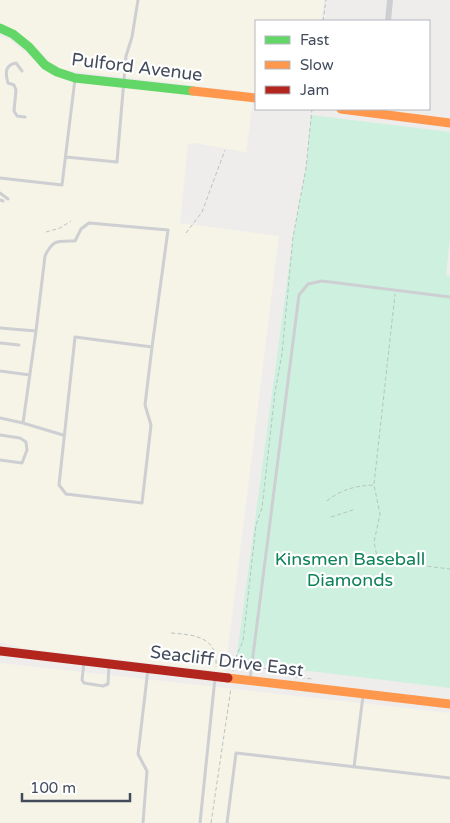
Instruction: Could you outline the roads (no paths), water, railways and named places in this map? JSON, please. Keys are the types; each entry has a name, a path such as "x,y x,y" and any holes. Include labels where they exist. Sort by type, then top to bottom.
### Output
{"main road":[{"name":"Pulford Avenue","path":"0,28 13,34 45,64 57,72 75,78 255,98"},
{"path":"358,110 377,111 450,123"},
{"name":"Seacliff Drive East","path":"0,651 216,675 233,674 250,680 450,704"}],"street":[{"path":"388,20 390,0"}],"lane":[{"path":"66,157 117,162 126,56 132,37 138,0"},
{"path":"22,71 16,63 11,64 7,68 6,76 8,83 14,86 16,90 14,111 17,116 25,117"},
{"path":"0,178 62,185 75,78"},
{"path":"0,192 8,200"},
{"path":"23,422 45,256 50,245 58,241 75,241 80,229 89,223 168,230 145,405 152,425 142,503 66,494 59,485 75,338 152,347"},
{"path":"250,680 299,296 308,284 322,281 450,297"},
{"path":"0,328 36,331"},
{"path":"0,343 19,345"},
{"path":"0,371 30,375"},
{"path":"0,418 23,422 63,435"},
{"path":"0,435 20,438 26,442 27,450 22,463 0,460"},
{"path":"84,661 82,680 84,683 103,686 108,684 109,664"},
{"path":"143,823 147,771 138,754 148,668"},
{"path":"200,823 216,675"},
{"path":"354,767 363,693"},
{"path":"227,823 236,753 450,778"}],"park label":[{"name":"Kinsmen Baseball Diamonds","path":"350,569"}]}
